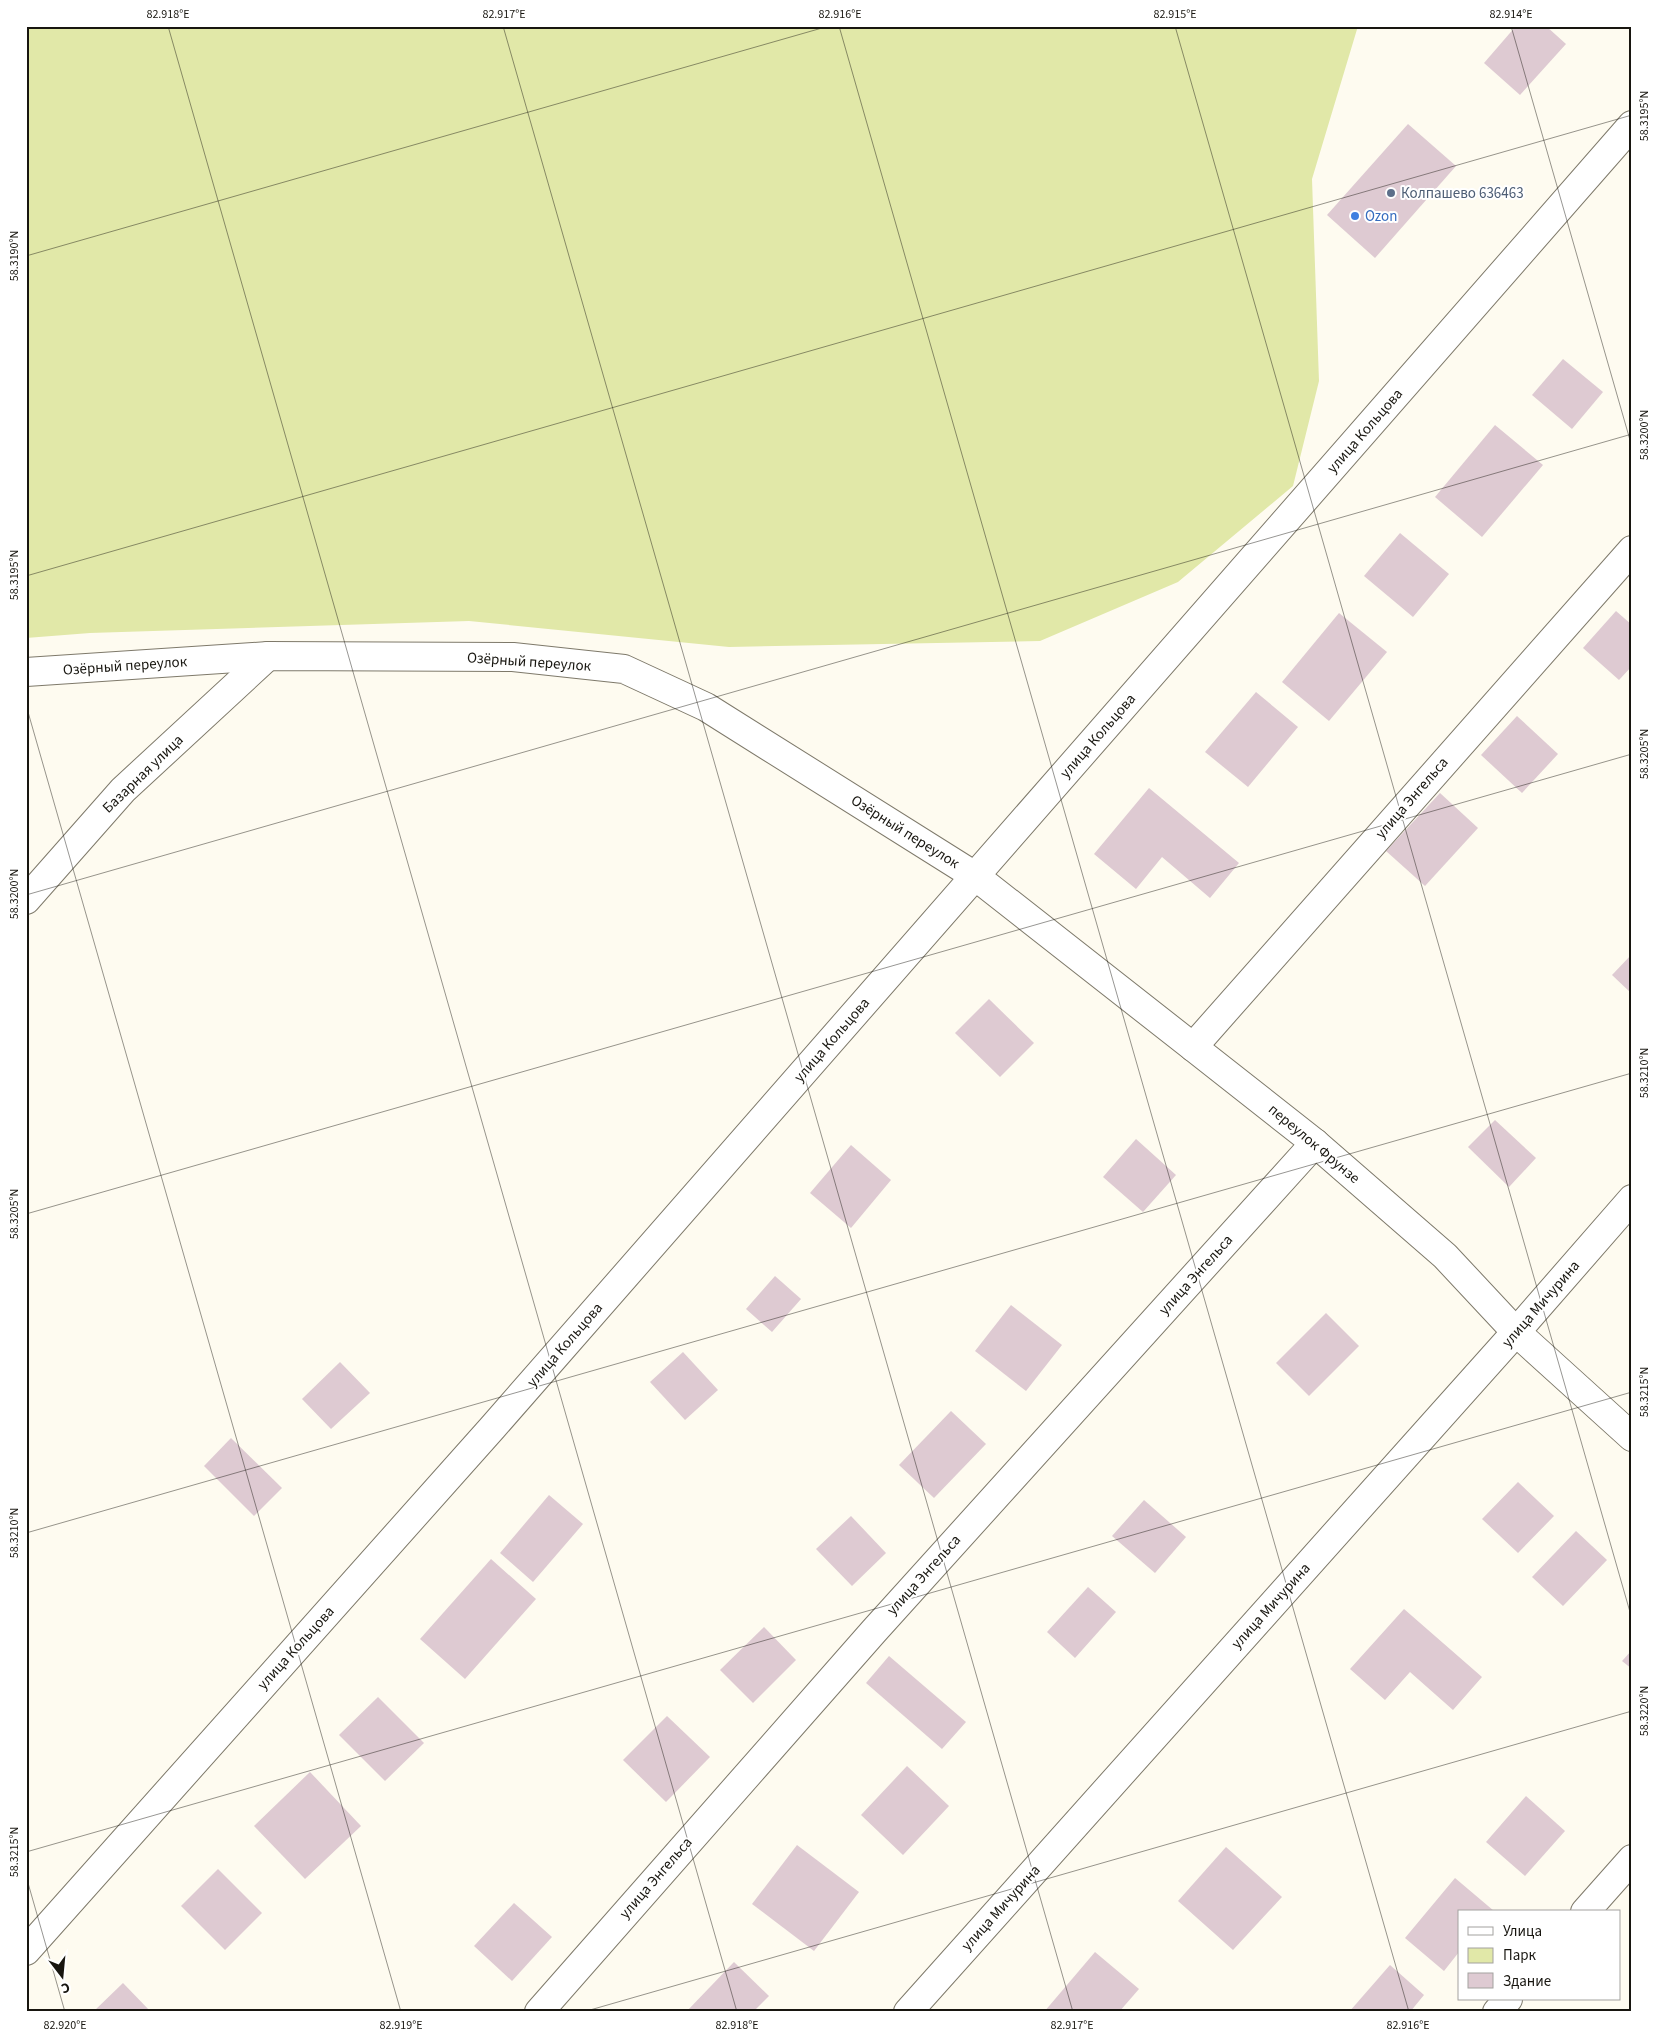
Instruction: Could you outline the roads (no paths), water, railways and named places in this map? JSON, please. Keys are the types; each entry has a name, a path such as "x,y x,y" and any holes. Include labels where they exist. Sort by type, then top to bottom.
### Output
{"street":[{"name":"улица Кольцова","path":"26,1951 493,1427 1632,125"},
{"name":"улица Энгельса","path":"1193,1047 1632,550"},
{"name":"Озёрный переулок","path":"26,672 268,656 514,657 624,668 706,707 976,876"},
{"name":"Базарная улица","path":"26,900 122,790 268,656"},
{"name":"переулок Фрунзе","path":"976,876 1315,1143 1445,1256 1516,1332 1632,1437"},
{"name":"улица Энгельса","path":"539,2012 874,1631 1315,1143"},
{"name":"улица Мичурина","path":"908,2012 1516,1332 1632,1199"},
{"path":"1587,1910 1632,1858"},
{"path":"1497,2012 1507,2000"}],"place":[{"name":"Колпашево 636463","path":"1391,193"},
{"name":"Ozon","path":"1355,216"}]}
